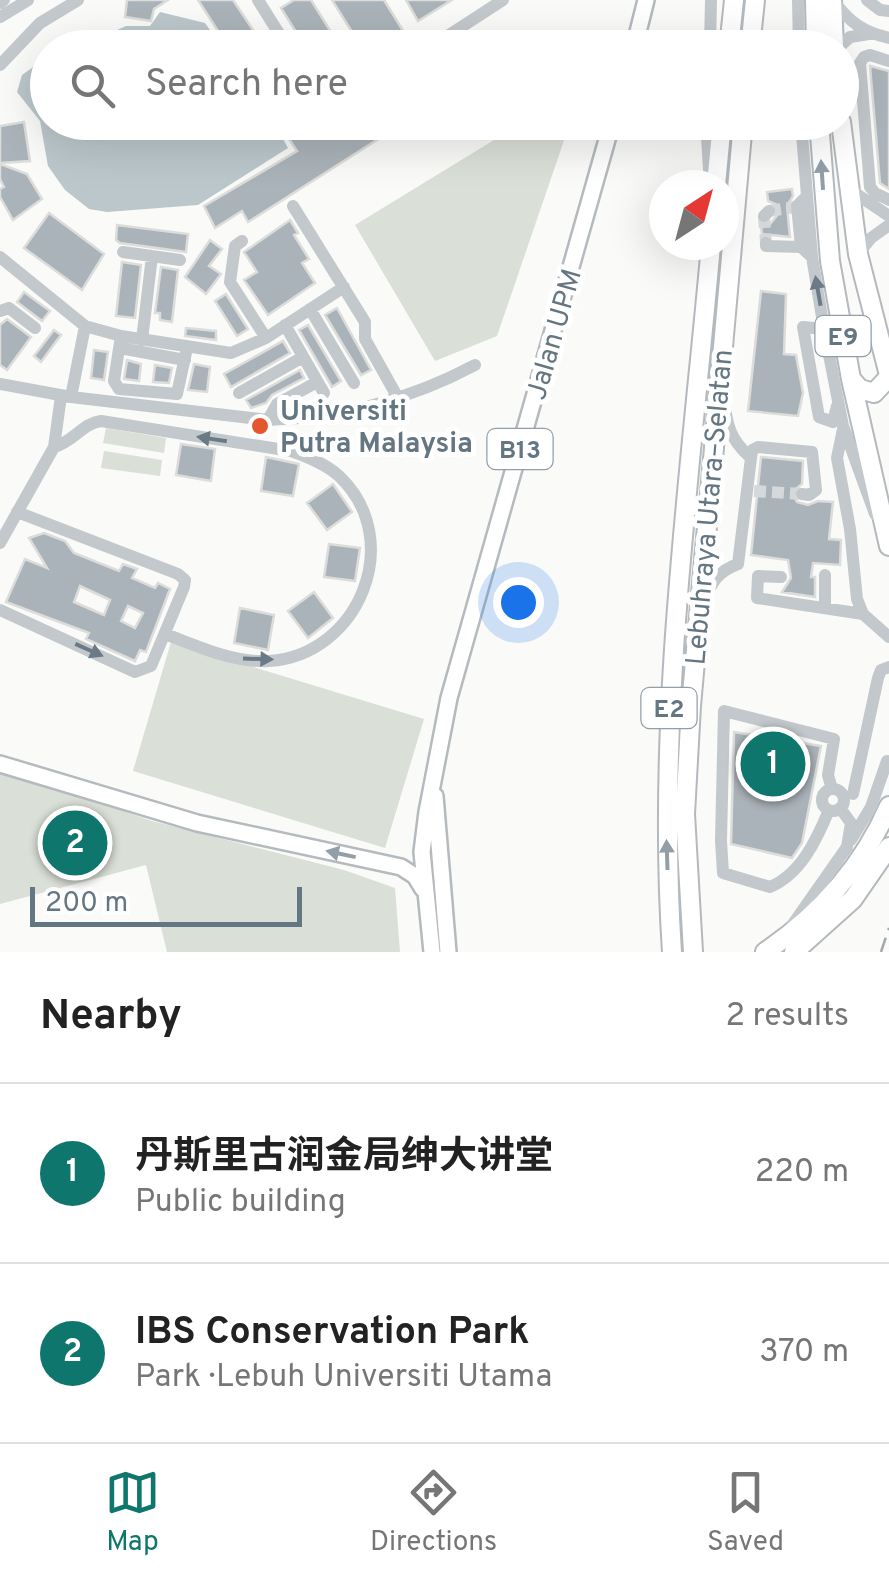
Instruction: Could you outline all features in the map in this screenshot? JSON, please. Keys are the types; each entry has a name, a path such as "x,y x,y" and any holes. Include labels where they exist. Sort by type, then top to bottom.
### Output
{"highway":[{"path":"732,30 734,0"},
{"path":"752,30 755,0"},
{"path":"815,0 816,30"},
{"path":"833,0 835,30"},
{"path":"715,170 719,140"},
{"name":"Lebuhraya Utara–Selatan","path":"693,952 685,814 697,616 741,140"},
{"name":"E9","path":"820,140 830,261 889,550"},
{"name":"E9","path":"842,140 858,254 889,376"},
{"name":"Lebuhraya Utara–Selatan","path":"672,952 666,814 669,704 710,260"},
{"path":"851,378 860,389 874,393 886,384 889,376"},
{"path":"789,946 860,860 889,806"},
{"path":"765,952 789,946 853,899 889,848"}],"main road":[{"path":"638,30 646,0"},
{"name":"Jalan UPM","path":"432,952 422,852 450,698 607,140"},
{"path":"0,764 197,823 401,867 415,876 425,892"},
{"name":"Jalan UPM","path":"434,777 448,952"}],"street":[{"path":"0,17 28,0"},
{"path":"34,30 78,0"},
{"path":"258,0 277,30"},
{"path":"457,30 504,0"},
{"path":"710,30 711,0"},
{"path":"798,0 799,30"},
{"path":"833,0 851,23 889,38"},
{"path":"868,0 889,12"},
{"path":"0,65 30,34"},
{"path":"859,36 872,34"},
{"path":"889,61 870,55 860,64 870,186 874,193 889,200"},
{"path":"708,140 711,170"},
{"path":"801,140 799,204 843,426 889,550"},
{"path":"848,188 889,216"},
{"path":"293,206 365,322 364,339 398,398"},
{"path":"858,254 870,238 889,225"},
{"path":"242,241 235,246 230,282 266,338"},
{"path":"0,242 0,254 85,326 120,342 186,354 231,353 266,338 344,287"},
{"path":"766,243 807,252"},
{"path":"123,252 180,260"},
{"path":"142,340 152,256"},
{"path":"0,311 9,308 35,328"},
{"path":"310,309 354,383"},
{"path":"268,420 277,404 320,388 285,325"},
{"path":"2,533 54,447 85,326"},
{"path":"824,328 804,327 820,417 832,422 838,401"},
{"path":"120,342 142,340 186,354"},
{"path":"120,342 114,380 119,388 177,394 186,354"},
{"path":"239,392 302,357"},
{"path":"0,384 66,397 268,420 360,410 444,382 475,365"},
{"path":"720,373 728,429 734,443 749,456"},
{"path":"54,447 91,422 101,420 291,451 339,476 356,498 369,524 371,572 365,592 350,615 319,645 270,660 231,658 165,634"},
{"path":"843,426 837,458 857,600 863,614 889,636"},
{"path":"697,616 716,576 722,569 738,564 750,491 752,450 758,447 812,452 816,490 809,496 802,494"},
{"path":"0,610 135,672 144,671 152,666 184,586 178,574 17,512"},
{"path":"825,608 826,575"},
{"path":"781,577 758,576 757,598 863,614"},
{"path":"846,847 851,823 839,800 828,775 834,738 724,711 723,873 775,885 812,847 839,800 881,670 889,667"},
{"path":"839,800 872,780 888,757"},
{"path":"789,946 871,807 888,757"}],"shaded area":[{"path":"160,12 205,23 210,30 117,30 150,26"},
{"path":"30,69 30,108 17,92 22,75"},
{"path":"43,140 284,140 288,148 198,205 107,212 89,209 65,190 48,166"},
{"path":"494,140 564,140 497,336 435,361 355,225"},
{"path":"106,428 166,438 164,453 103,443"},
{"path":"104,451 162,460 160,476 101,468"},
{"path":"171,642 424,719 385,848 133,771"},
{"path":"0,769 152,821 344,870 395,888 400,952 167,952 146,865 0,904"}],"building":[{"path":"127,0 168,0 154,9 151,21 125,17"},
{"path":"198,0 233,0 253,30 217,30"},
{"path":"294,0 311,0 330,30 295,30 281,8"},
{"path":"332,0 384,0 403,30 351,30"},
{"path":"406,0 452,0 418,21"},
{"path":"870,66 889,71 889,189 880,183"},
{"path":"24,122 30,161 0,163 0,126"},
{"path":"290,140 377,140 248,222 242,211 215,228 204,206 297,151"},
{"path":"0,164 27,174 42,199 13,220 0,197 4,187"},
{"path":"792,189 787,206 790,237 762,234 761,226 770,224 779,213 777,205 768,201 767,192"},
{"path":"49,213 104,254 82,290 24,248"},
{"path":"290,220 309,259 302,263 315,283 268,315 244,280 257,272 244,252"},
{"path":"117,225 188,234 186,252 120,243 116,240"},
{"path":"210,240 222,249 209,266 221,274 206,294 185,277"},
{"path":"122,262 141,265 135,318 116,316"},
{"path":"161,267 178,270 172,322 160,320 160,313 155,313"},
{"path":"761,291 786,294 784,354 796,355 803,393 798,416 748,411"},
{"path":"24,292 50,311 42,321 17,302"},
{"path":"226,294 248,329 237,336 215,301"},
{"path":"337,308 371,370 361,375 325,315"},
{"path":"7,319 31,337 7,370 0,365 0,325"},
{"path":"308,325 341,381 332,387 299,330"},
{"path":"186,328 216,331 216,340 185,336"},
{"path":"54,330 61,335 41,362 34,356"},
{"path":"283,341 290,353 231,387 224,374"},
{"path":"94,350 108,352 104,380 91,378"},
{"path":"127,360 141,364 139,381 124,379"},
{"path":"194,364 210,367 207,392 188,390"},
{"path":"155,365 172,368 169,383 153,382"},
{"path":"300,370 304,378 272,395 266,403 251,408 246,400"},
{"path":"181,444 215,449 211,481 176,475"},
{"path":"266,457 299,464 293,496 261,491"},
{"path":"761,457 803,461 802,484 792,492 797,502 833,502 829,539 841,540 840,565 813,563 815,597 782,592 791,578 788,560 751,555"},
{"path":"333,484 352,512 327,530 307,503"},
{"path":"44,533 65,541 74,553 119,571 123,564 137,569 132,578 155,588 158,583 170,589 146,652 140,650 135,661 86,639 89,633 6,602 25,559 47,568 29,538","holes":["80,586 110,600 104,615 74,602","128,606 143,613 135,628 121,621"]},
{"path":"329,544 360,548 355,581 324,577"},
{"path":"314,592 333,618 308,638 288,611"},
{"path":"240,608 274,615 268,650 234,643"},
{"path":"734,732 821,746 802,843 792,858 731,844"}],"tunnel":[{"path":"769,211 795,207"},
{"path":"764,216 766,243"},
{"path":"754,491 802,494"}],"railway":[{"path":"881,952 889,928"}],"place":[{"name":"Universiti Putra Malaysia","path":"260,426"},
{"name":"丹斯里古润金局绅大讲堂","path":"773,764"},
{"name":"IBS Conservation Park","path":"75,843"}]}
